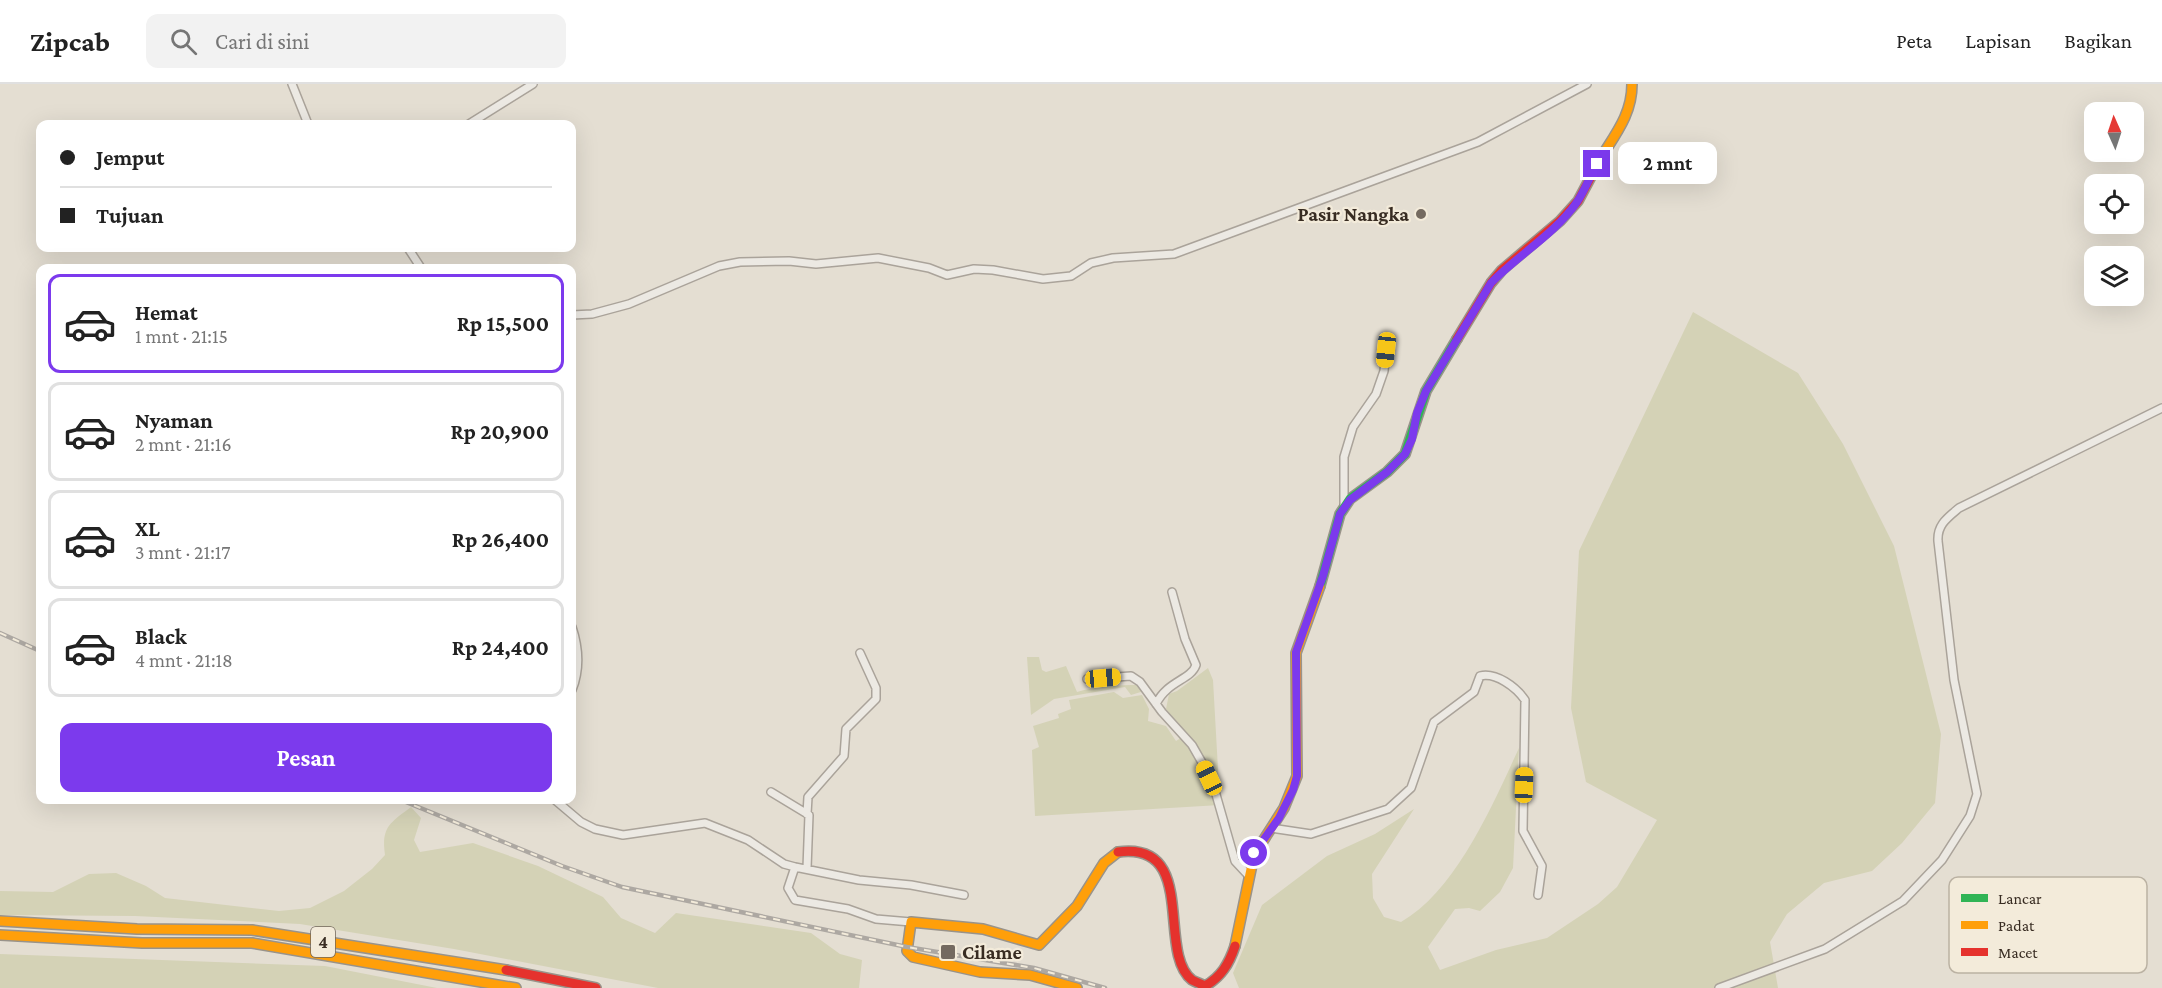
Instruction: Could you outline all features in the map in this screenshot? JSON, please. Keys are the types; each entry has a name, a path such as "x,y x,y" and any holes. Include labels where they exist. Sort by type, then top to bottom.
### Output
{"main road":[{"path":"1077,988 1030,975 980,972 918,959 909,954 906,947 911,922 983,929 1039,945 1075,908 1102,866 1112,855 1123,850 1141,852 1155,860 1167,877 1185,970 1192,981 1205,986 1220,976 1238,936 1249,876 1259,843 1271,828 1293,790 1297,776 1294,675 1298,644 1323,576 1344,508 1350,500 1387,472 1405,454 1412,439 1417,413 1426,391 1491,283 1502,270 1554,227 1578,201 1597,164 1628,115 1632,101 1632,84"},
{"name":"4","path":"0,921 137,929 252,930 468,962 596,988"},
{"name":"4","path":"0,935 142,943 252,943 516,988"}],"street":[{"path":"292,84 306,120"},
{"path":"475,120 533,84"},
{"path":"576,315 592,314 629,304 719,266 740,262 789,261 816,264 878,258 929,268 947,275 974,269 1042,279 1071,276 1090,263 1113,258 1174,254 1478,142 1587,84"},
{"path":"1344,508 1344,458 1353,427 1376,394 1384,371 1386,350"},
{"path":"1719,988 1825,949 1903,901 1942,860 1970,816 1977,794 1954,680 1937,531 1941,524 1959,508 2162,408"},
{"path":"1156,704 1165,689 1193,673 1196,666 1185,639 1172,592"},
{"path":"576,639 578,665 576,673"},
{"path":"807,868 808,797 844,756 846,729 867,709 877,695 861,653"},
{"path":"1271,828 1311,834 1388,809 1411,788 1434,722 1474,692 1480,676 1487,675 1513,688 1525,700 1523,831 1542,866 1538,895"},
{"path":"1087,679 1135,677 1192,745 1215,791 1235,861 1249,876"},
{"path":"771,792 807,814"},
{"path":"560,804 581,822 595,829 623,835 699,822 709,823 748,840 784,864 859,880 911,885 964,895"},
{"path":"795,867 789,888 795,900 848,909 876,919 911,922"}],"shaded area":[{"path":"1693,312 1798,373 1843,444 1894,546 1941,734 1935,803 1902,843 1872,871 1824,883 1787,914 1770,942 1778,988 1239,988 1233,973 1262,905 1327,856 1375,834 1414,809 1372,874 1373,898 1384,917 1401,922 1421,908 1439,890 1471,844 1519,748 1513,868 1500,892 1480,911 1469,908 1455,909 1428,947 1440,970 1496,950 1547,938 1598,904 1617,887 1657,820 1586,782 1571,708 1579,551"},
{"path":"1027,657 1039,657 1042,670 1046,672 1066,666 1077,692 1100,687 1131,685 1139,685 1144,691 1131,695 1125,687 1054,699 1031,715"},
{"path":"1208,668 1213,680 1220,805 1035,816 1032,750 1039,747 1033,726 1059,718 1058,714 1071,709 1069,700 1114,692 1123,698 1142,695 1149,709 1148,721 1166,726 1176,741 1184,736 1166,709 1169,694 1177,691"},
{"path":"411,807 421,818 414,840 420,852 473,843 538,866 603,897 621,918 655,933 676,913 811,933 840,954 862,960 859,988 658,988 454,949 300,924 135,916 0,915 0,891 53,892 89,874 116,873 146,886 165,898 279,911 310,908 344,891 372,869 385,855 384,838 389,826"},
{"path":"0,954 325,966 437,988 0,988"}],"railway":[{"path":"0,633 36,649"},
{"path":"411,804 562,866 622,887 907,947 1034,968 1105,988"}],"traffic: fast":[{"path":"1320,586 1340,514 1350,499 1387,472 1405,454 1426,391 1457,339"}],"traffic: slow":[{"path":"1602,156 1626,113 1632,84"},
{"path":"1235,946 1254,855 1284,808 1297,776 1296,653 1320,586"},
{"path":"1077,988 1030,975 980,972 913,957 907,951 911,922 983,929 1039,945 1077,906 1104,863 1118,852"},
{"path":"0,921 137,929 252,930 506,970"},
{"path":"0,935 142,943 252,943 516,988"}],"traffic: jam":[{"path":"1457,339 1491,283 1502,270 1560,221 1578,201 1602,156"},
{"path":"1118,852 1143,853 1159,863 1168,880 1177,947 1182,966 1192,980 1205,986 1211,982 1224,969 1235,946"},
{"path":"506,970 596,988"}],"place":[{"name":"Pasir Nangka","path":"1421,214"},
{"name":"Cilame","path":"948,952"}],"route":[{"path":"1254,853 1263,837 1279,818 1293,790 1297,776 1298,748 1294,675 1296,652 1323,576 1340,514 1350,500 1387,472 1405,454 1412,439 1417,413 1426,391 1491,283 1502,270 1537,243 1578,201 1597,164"}]}
